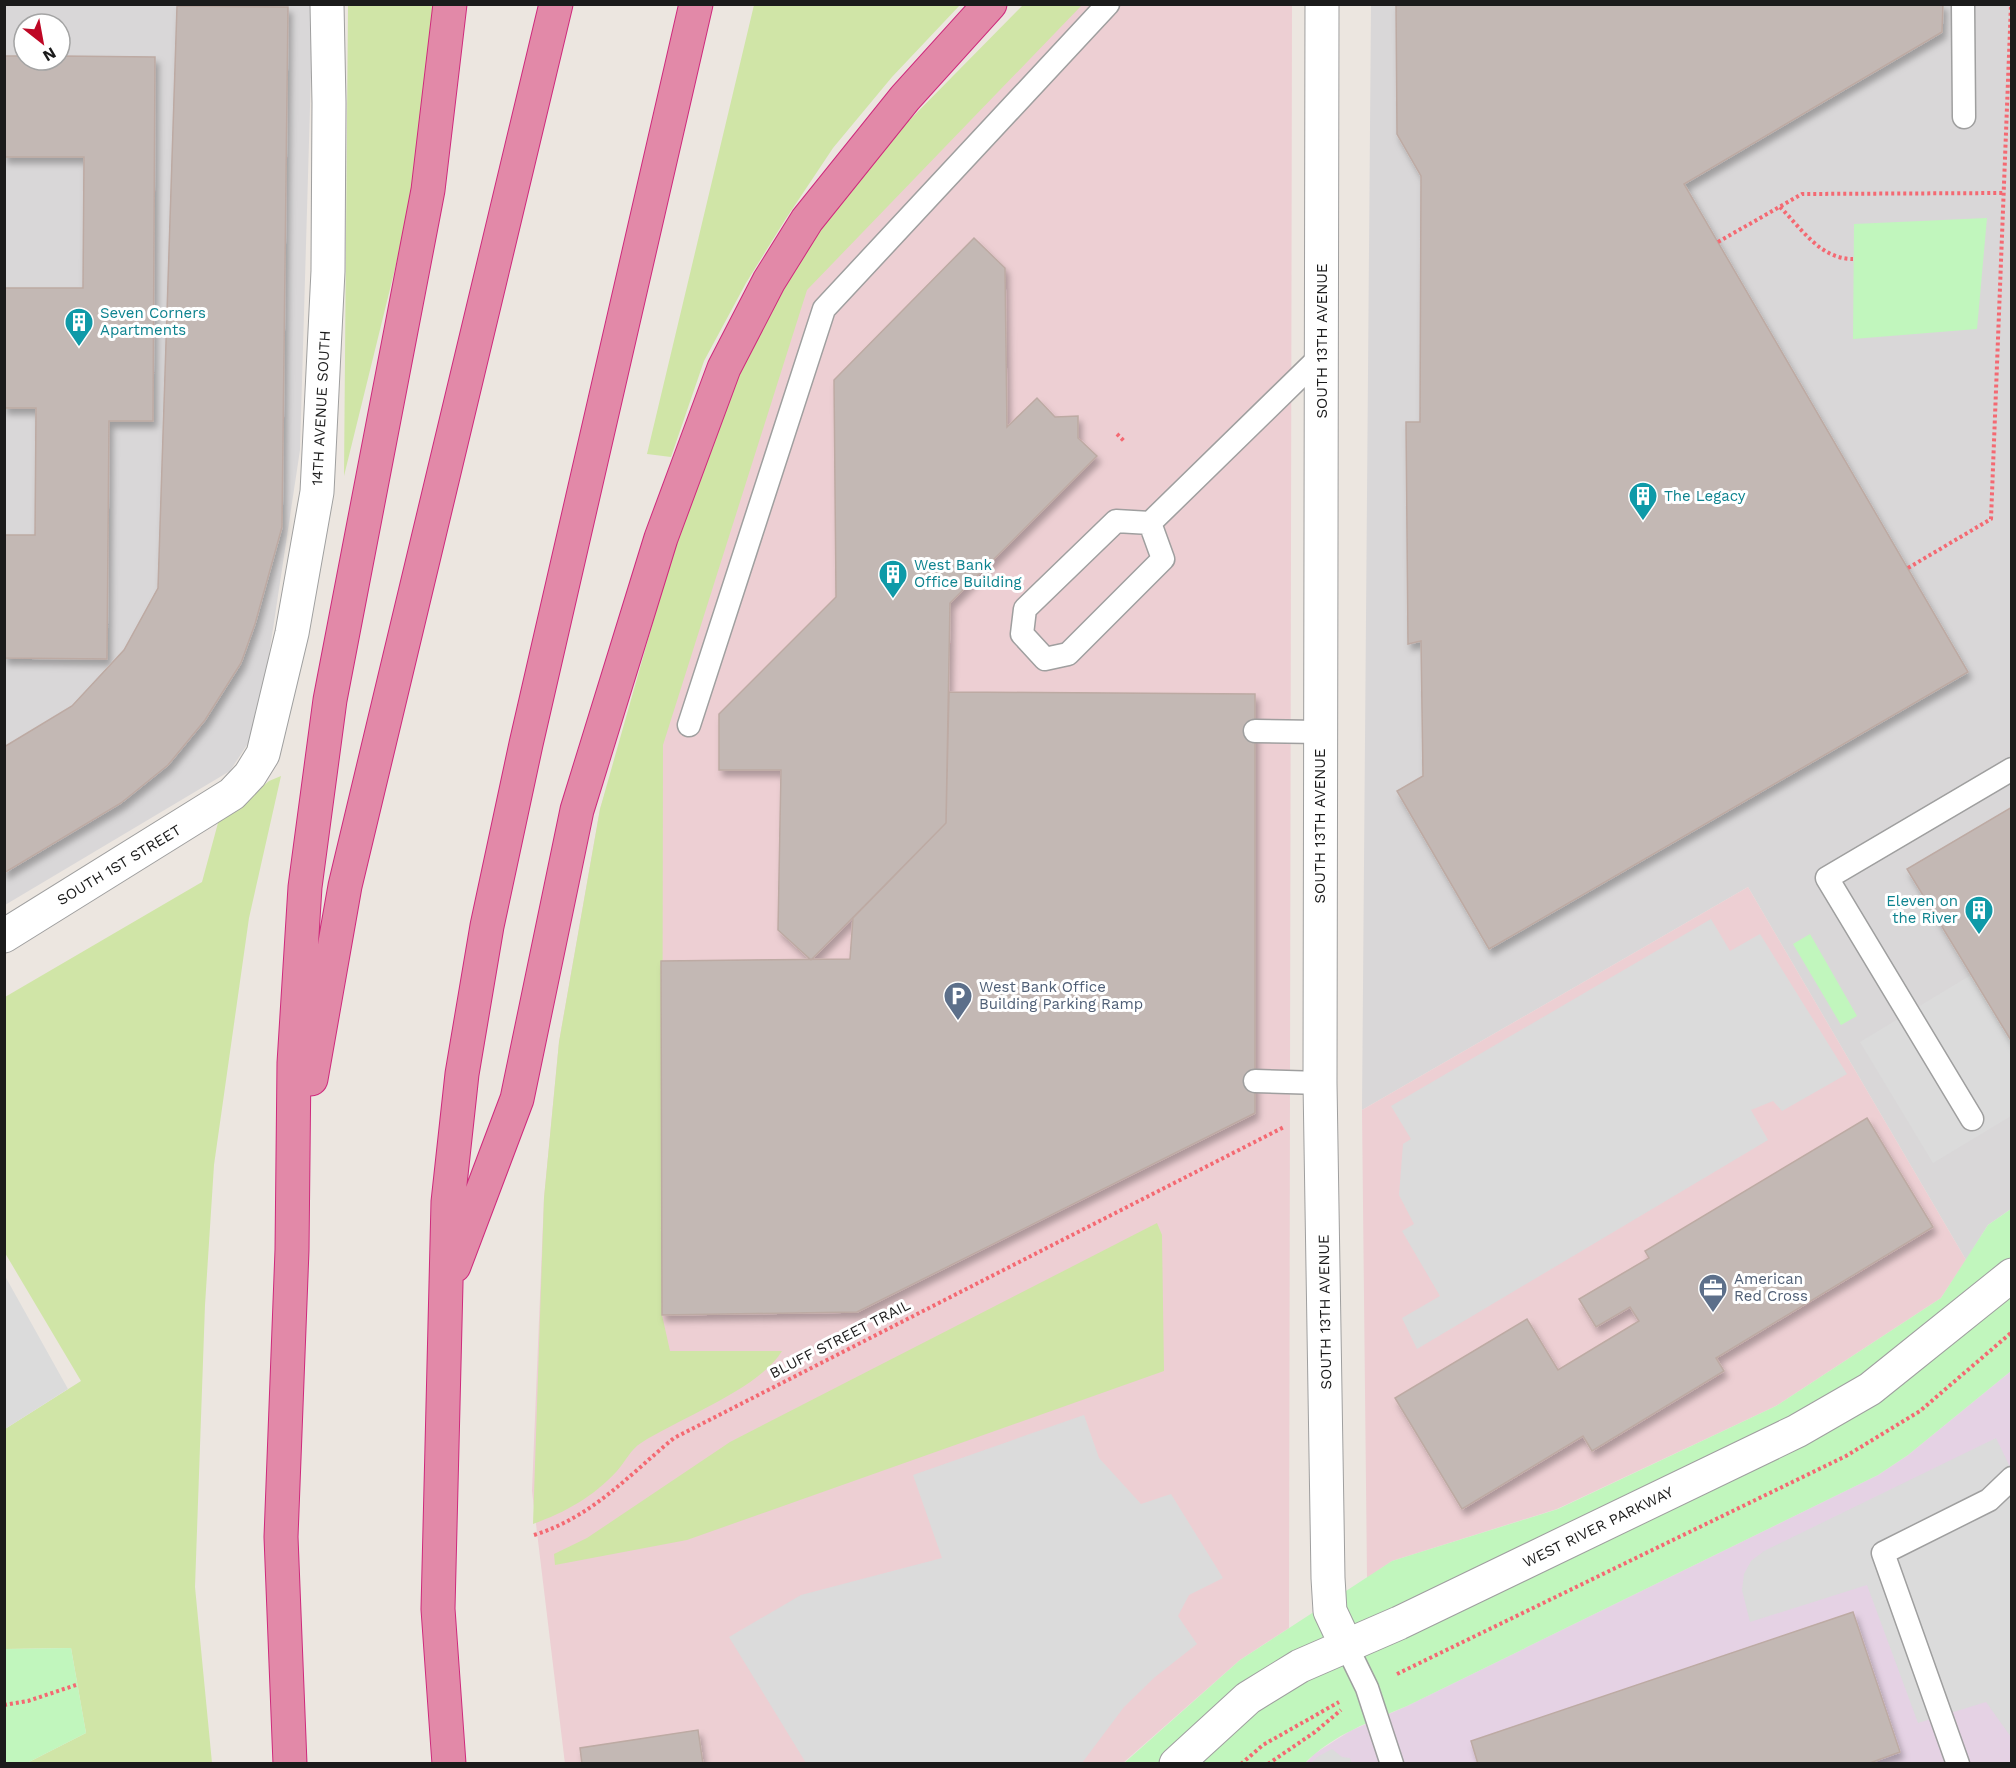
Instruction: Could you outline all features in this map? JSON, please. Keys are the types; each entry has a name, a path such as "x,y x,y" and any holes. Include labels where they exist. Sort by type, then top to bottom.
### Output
{"highway":[{"path":"290,1764 281,1537 292,1250 294,1063 305,887 330,700 428,190 450,4"},
{"path":"292,1250 309,1096 345,886 556,4"},
{"path":"449,1764 438,1609 448,1202 462,1074 487,926 529,732 696,4"},
{"path":"444,1293 518,1099 577,810 661,538 724,368 769,281 807,220 905,98 990,4"}],"street":[{"name":"14TH AVENUE SOUTH","path":"232,794 250,775 263,754 292,633 318,492 328,271 330,103 327,4"},
{"name":"SOUTH 13TH AVENUE","path":"1322,4 1320,1083 1330,1611 1347,1645"},
{"name":"SOUTH 1ST STREET","path":"4,936 232,794"},
{"name":"WEST RIVER PARKWAY","path":"1176,1764 1248,1698 1300,1666 1398,1623 1797,1431 1870,1389 2012,1275"}],"lane":[{"path":"689,724 824,309 1108,4"},
{"path":"1963,4 1964,117"},
{"path":"1150,523 1163,559 1068,654 1045,660 1022,634 1025,609 1116,521 1150,523 1322,355"},
{"path":"1255,731 1320,732"},
{"path":"1972,1119 1827,878 2012,769"},
{"path":"1255,1081 1320,1083"},
{"path":"1958,1764 1883,1553 1989,1500 2012,1478"},
{"path":"1347,1645 1367,1688 1392,1764"}],"path":[{"path":"1908,568 1991,519 2012,4"},
{"path":"1718,242 1802,194 2006,193"},
{"path":"1780,207 1826,254 1838,259 1853,259"},
{"path":"1117,434 1125,442"},
{"name":"BLUFF STREET TRAIL","path":"534,1535 561,1526 594,1508 674,1438 1290,1124"},
{"path":"4,1705 28,1701 76,1685"},
{"path":"1241,1764 1263,1745 1367,1688"},
{"path":"1268,1764 1315,1732 1367,1688"}],"shaded area":[{"path":"4,5 313,5 300,450 258,728 230,771 5,905"},
{"path":"1023,5 1292,5 1289,1628 1240,1660 1123,1763 565,1764 532,1491 544,1198 559,1042 600,809 737,375"},
{"name":"The Legacy","path":"1371,5 2011,5 2011,1209 1988,1225 1966,1260 1748,887 1362,1110"},
{"path":"1748,887 1966,1260 1941,1298 1776,1406 1557,1509 1392,1561 1367,1578 1362,1110"},
{"path":"1711,919 1730,951 1760,934 1847,1074 1782,1111 1773,1101 1751,1110 1768,1140 1417,1349 1402,1318 1440,1296 1402,1231 1414,1224 1399,1195 1403,1144 1411,1139 1391,1106"},
{"path":"1971,975 2011,1042 2011,1116 1933,1163 1860,1042"},
{"path":"5,1276 68,1389 5,1429"},
{"path":"2011,1371 2011,1763 1305,1764 1314,1754 1350,1731 1407,1706 1878,1475 1908,1455"},
{"path":"1084,1415 1099,1458 1141,1504 1171,1494 1223,1578 1189,1595 1178,1616 1197,1644 1155,1677 1124,1707 1082,1763 806,1763 729,1637 801,1595 942,1558 913,1475"},
{"path":"1996,1438 2011,1469 2011,1737 1986,1702 1918,1723 1867,1585 1750,1622 1742,1590 1744,1574 1751,1561 1764,1551"},
{"path":"1332,1749 1342,1757 1350,1758 1352,1763 1311,1763 1317,1757"}],"green space":[{"path":"348,5 442,5 421,163 344,476"},
{"path":"754,5 960,5 892,77 833,148 746,283 704,361 671,457 647,454"},
{"path":"1023,5 1082,5 807,290 663,745 662,1315 670,1351 782,1351 771,1365 738,1390 637,1446 617,1471 589,1496 568,1509 533,1524 544,1198 559,1042 600,809 676,541 737,375 780,290 827,213 884,146"},
{"path":"1987,218 1977,329 1853,339 1854,224"},
{"path":"281,776 249,918 214,1165 205,1305 195,1587 212,1763 27,1763 86,1733 71,1648 5,1649 5,1429 81,1381 5,1253 5,997 202,882 218,823 269,781"},
{"path":"1810,934 1857,1016 1841,1025 1793,944"},
{"path":"2011,1209 2011,1371 1908,1455 1878,1475 1407,1706 1353,1730 1327,1744 1305,1763 1123,1764 1240,1660 1392,1561 1558,1509 1776,1406 1941,1298 1988,1225"},
{"path":"1157,1223 1162,1235 1164,1371 687,1540 555,1565 554,1554 587,1538 730,1442"},
{"path":"71,1648 86,1733 27,1763 5,1763 5,1649"}],"building":[{"name":"The Legacy","path":"1396,4 1943,4 1942,32 1684,184 1968,672 1489,949 1397,791 1423,776 1421,641 1408,644 1406,422 1420,422 1421,176 1397,134"},
{"path":"177,6 288,7 282,527 255,624 241,663 205,720 168,765 121,803 4,873 4,747 72,706 124,650 158,588"},
{"name":"Seven Corners Apartments","path":"4,56 12,56 12,72 72,72 72,56 155,57 153,421 109,421 107,659 4,658 4,535 35,535 36,408 4,408 4,288 83,288 84,157 4,157"},
{"name":"West Bank Office Building","path":"974,238 1005,268 1007,427 1037,398 1055,417 1078,416 1078,438 1097,456 950,603 946,823 811,960 778,930 781,770 719,770 719,714 836,597 834,380"},
{"name":"West Bank Office Building Parking Ramp","path":"949,692 1255,694 1255,1113 857,1312 662,1315 661,961 850,959 853,918 946,823"},
{"name":"Eleven on the River","path":"2012,807 2012,1042 1907,869"},
{"name":"American Red Cross","path":"1867,1118 1933,1227 1716,1358 1724,1371 1592,1451 1583,1436 1462,1509 1395,1398 1527,1319 1558,1370 1639,1321 1630,1307 1596,1327 1579,1299 1649,1258 1645,1251"},
{"path":"1853,1612 1900,1752 1867,1764 1478,1764 1471,1741"},
{"path":"698,1730 703,1764 582,1764 580,1748"}],"place":[{"name":"Seven Corners Apartments","path":"79,348"},
{"name":"The Legacy","path":"1643,522"},
{"name":"West Bank Office Building","path":"893,600"},
{"name":"Eleven on the River","path":"1979,936"},
{"name":"West Bank Office Building Parking Ramp","path":"958,1022"},
{"name":"American Red Cross","path":"1713,1314"}]}
